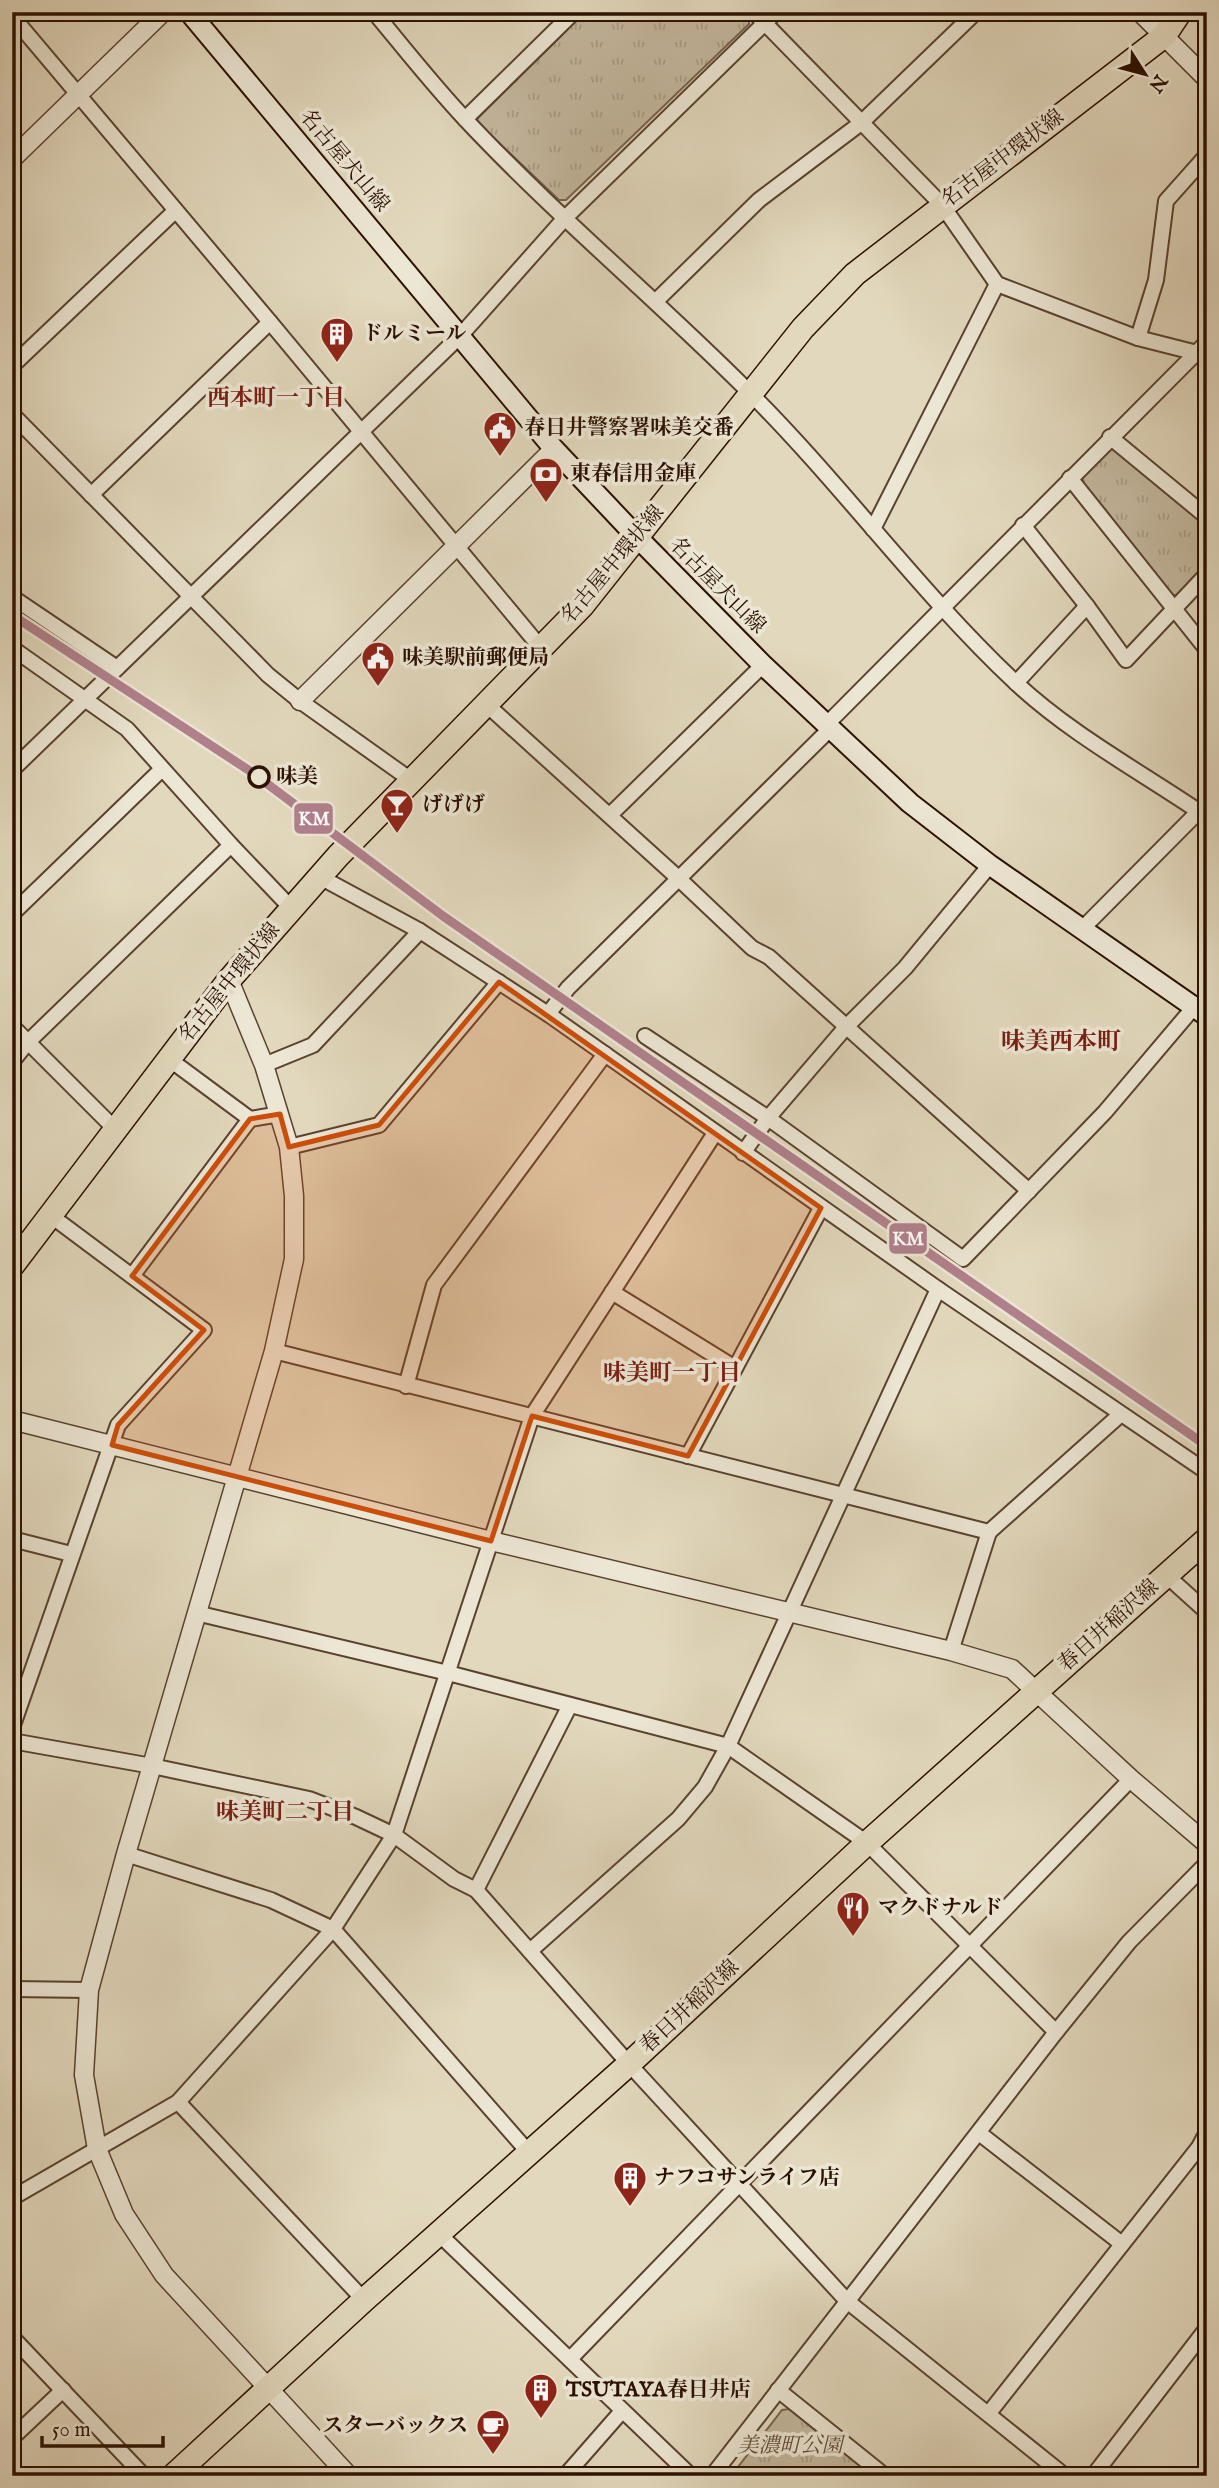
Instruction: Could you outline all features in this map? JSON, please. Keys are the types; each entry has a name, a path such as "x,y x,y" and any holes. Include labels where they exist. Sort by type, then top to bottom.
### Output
{"main road":[{"name":"名古屋犬山線","path":"189,12 461,334 554,449 763,666 911,803 990,864 1200,1011"},
{"name":"名古屋中環状線","path":"12,1266 229,980 411,780 582,606 803,328 855,274 1164,36 1180,12"},
{"name":"春日井稲沢線","path":"173,2476 438,2233 629,2064 867,1843 1207,1539"}],"street":[{"path":"12,159 163,12"},
{"path":"374,12 465,119 750,393 944,608 1016,683 1057,718 1204,810 1082,929"},
{"path":"465,119 574,12"},
{"path":"656,301 759,200 861,123 976,12"},
{"path":"1140,12 1207,79"},
{"path":"12,16 541,648"},
{"path":"12,769 461,334 565,218 765,16 861,123 942,205 997,284 1138,338 1203,352"},
{"path":"1138,338 1156,280 1166,201 1207,155"},
{"path":"12,366 176,211"},
{"path":"873,529 997,284"},
{"path":"91,495 270,322"},
{"path":"548,1014 568,988 828,727 1110,437 1203,352"},
{"path":"12,414 268,675 411,780"},
{"path":"1110,437 1207,517"},
{"path":"300,701 554,449"},
{"path":"1070,478 1207,650"},
{"path":"1023,525 1126,660 1207,574"},
{"path":"12,597 117,668"},
{"path":"1016,683 1087,606"},
{"path":"12,648 127,729 292,909"},
{"path":"610,816 763,666"},
{"path":"486,704 752,948 769,957 1029,1191"},
{"path":"12,914 162,769"},
{"path":"12,1062 28,1042 231,845"},
{"path":"743,1153 768,1118 846,1027 905,968 990,864"},
{"path":"320,877 420,931 548,1014 821,1208 1207,1472"},
{"path":"264,1065 313,1045 420,931"},
{"path":"229,980 264,1065 289,1147 294,1196 294,1259 274,1351 126,1854 89,1990 84,2076 97,2149 124,2214 164,2275 349,2476"},
{"path":"289,1147 379,1125 499,982"},
{"path":"645,1035 768,1118 963,1259 1200,1011"},
{"path":"12,1026 115,1129"},
{"path":"406,1386 434,1285 606,1054"},
{"path":"169,1059 250,1119"},
{"path":"132,1276 250,1119 280,1114"},
{"path":"12,2198 178,2102 333,1929 394,1835 532,1416 715,1133"},
{"path":"688,1456 821,1208"},
{"path":"12,1728 118,1425 204,1330 50,1215"},
{"path":"530,1951 678,1818 705,1787 728,1746 938,1289"},
{"path":"612,1292 735,1368"},
{"path":"274,1351 989,1532"},
{"path":"951,1651 989,1532 1121,1414"},
{"path":"12,1420 491,1541 951,1651 1012,1669 1131,1779 1207,1844"},
{"path":"12,1539 71,1554"},
{"path":"1166,1575 1207,1612"},
{"path":"196,1613 449,1672 728,1746 867,1843 1056,2032"},
{"path":"476,1890 570,1705"},
{"path":"12,1741 152,1766 309,1799 394,1835 454,1879 476,1890 629,2064 848,2301 1065,2476"},
{"path":"570,2359 1131,1779"},
{"path":"126,1854 271,1900 333,1929 530,2154"},
{"path":"712,2476 1056,2032 1129,1942 1207,1863"},
{"path":"12,1989 89,1990"},
{"path":"178,2102 364,2300"},
{"path":"989,2413 1122,2244 1203,2149 1207,2132"},
{"path":"979,2133 1122,2244"},
{"path":"438,2233 691,2476"},
{"path":"1093,2476 1207,2328"},
{"path":"12,2337 144,2476"},
{"path":"12,2438 63,2390"},
{"path":"778,2390 885,2476"},
{"path":"565,2476 622,2411"}],"highlighted area":[{"path":"499,982 821,1208 688,1456 532,1416 491,1541 112,1445 118,1425 204,1330 132,1276 250,1119 280,1114 289,1147 379,1125"}],"green space":[{"path":"585,12 743,12 749,18 749,24 566,200 559,200 477,122"},
{"path":"1109,448 1119,448 1207,522 1207,568 1180,596 1172,595 1083,483 1082,476"},
{"name":"美濃町公園","path":"789,2409 873,2476 731,2476 782,2410"}],"transit line":[{"name":"KM","path":"12,615 253,773 443,916 1207,1446"}],"place":[{"name":"ドルミール","path":"337,364"},
{"name":"春日井警察署味美交番","path":"500,458"},
{"name":"東春信用金庫","path":"546,504"},
{"name":"味美駅前郵便局","path":"378,688"},
{"name":"味美","path":"259,777"},
{"name":"げげげ","path":"397,835"},
{"name":"マクドナルド","path":"853,1938"},
{"name":"ナフコサンライフ店","path":"630,2208"},
{"name":"TSUTAYA春日井店","path":"541,2420"},
{"name":"スターバックス","path":"493,2456"}],"district":[{"name":"西本町一丁目","path":"276,398"},
{"name":"味美西本町","path":"1061,1042"},
{"name":"味美町一丁目","path":"672,1373"},
{"name":"味美町二丁目","path":"285,1812"}]}
